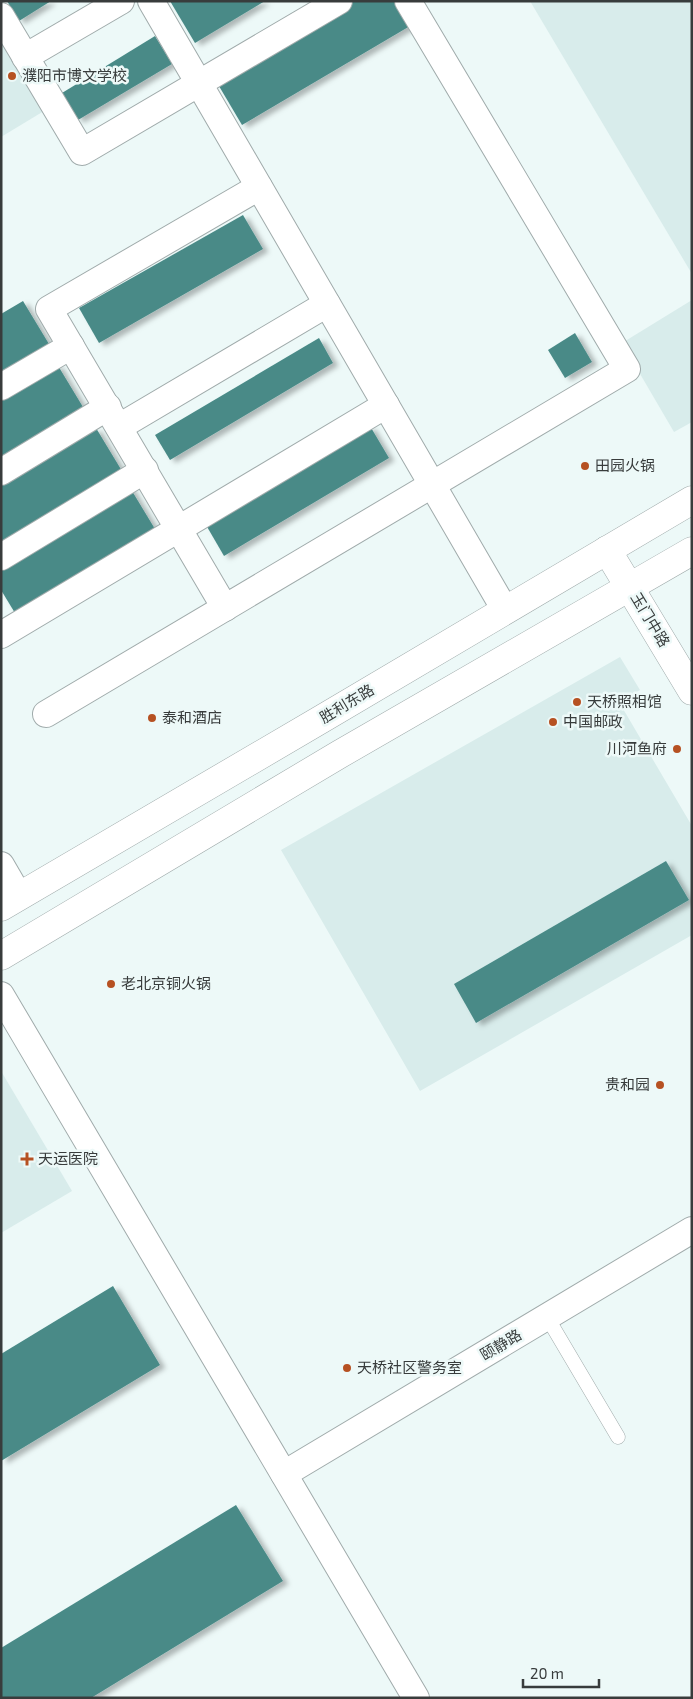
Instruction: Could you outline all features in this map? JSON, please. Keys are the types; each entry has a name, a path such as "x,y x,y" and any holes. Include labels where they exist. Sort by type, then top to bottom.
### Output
{"main road":[{"name":"胜利东路","path":"10,901 312,726 692,500"},
{"name":"玉门中路","path":"607,550 692,691"},
{"path":"1,956 340,754 692,551"}],"street":[{"path":"25,57 121,1"},
{"path":"151,1 505,610"},
{"path":"1,16 82,152 339,1"},
{"path":"46,714 627,369 408,1"},
{"path":"225,608 49,309 260,187"},
{"path":"1,472 113,417 327,304"},
{"path":"1,387 71,346"},
{"path":"3,629 179,529 386,404"},
{"path":"1,557 145,470"},
{"path":"1,865 10,901"},
{"path":"1,995 416,1698"},
{"name":"颐静路","path":"284,1474 692,1230"}],"lane":[{"path":"547,1317 618,1437"}],"shaded area":[{"path":"530,1 692,1 692,274"},
{"name":"濮阳市博文学校","path":"1,41 44,111 1,137"},
{"path":"692,300 692,422 674,432 622,343"},
{"path":"620,657 640,690 619,702 692,826 692,935 420,1091 281,850"},
{"name":"天运医院","path":"1,1071 72,1191 1,1233"}],"building":[{"path":"7,1 51,1 19,21"},
{"path":"170,1 265,1 195,43"},
{"path":"351,1 395,1 410,26 242,125 216,81"},
{"path":"155,36 172,64 78,120 62,93"},
{"path":"243,215 263,249 99,343 79,308"},
{"path":"23,301 52,349 1,379 1,314"},
{"path":"575,333 592,362 565,378 548,350"},
{"path":"319,338 333,363 170,460 155,435"},
{"path":"57,364 86,412 1,463 1,398"},
{"path":"370,426 389,458 224,556 206,525"},
{"path":"96,428 125,476 1,550 1,485"},
{"path":"129,486 158,534 18,618 1,590 1,562"},
{"path":"666,861 689,900 476,1023 454,984"},
{"path":"113,1286 160,1365 1,1461 1,1354"},
{"path":"236,1505 283,1581 91,1698 1,1698 1,1648"}],"place":[{"name":"濮阳市博文学校","path":"12,76"},
{"name":"田园火锅","path":"585,466"},
{"name":"天桥照相馆","path":"577,702"},
{"name":"泰和酒店","path":"152,718"},
{"name":"中国邮政","path":"553,722"},
{"name":"川河鱼府","path":"677,749"},
{"name":"老北京铜火锅","path":"111,984"},
{"name":"贵和园","path":"660,1085"},
{"name":"天运医院","path":"27,1159"},
{"name":"天桥社区警务室","path":"347,1368"}]}
